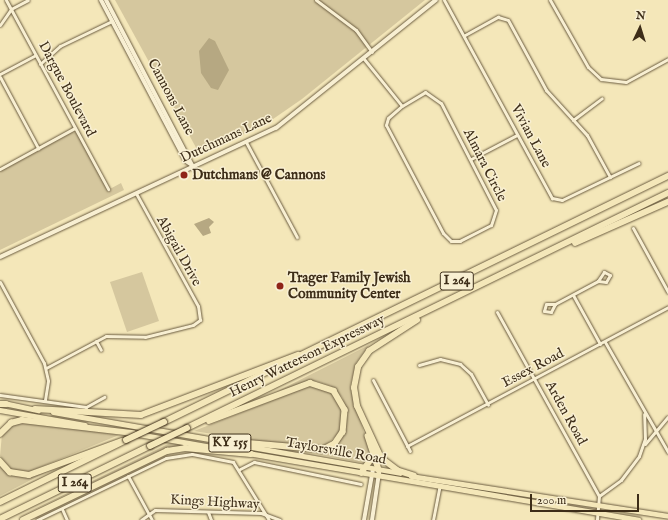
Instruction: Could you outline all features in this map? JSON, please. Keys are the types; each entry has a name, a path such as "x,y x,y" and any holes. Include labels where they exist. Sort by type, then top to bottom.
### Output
{"highway":[{"name":"Henry Watterson Expressway","path":"0,502 126,440 323,347 668,176"},
{"name":"Henry Watterson Expressway","path":"0,519 545,255 668,192"},
{"path":"545,255 668,202"},
{"path":"373,469 374,455 354,393 360,362 374,346 434,309"},
{"path":"35,409 119,416 146,413 323,347"},
{"path":"190,427 306,384 320,384 334,391 345,410 345,425 339,439 320,451 220,441"},
{"path":"0,434 11,423 22,420 133,433"},
{"path":"366,428 384,461 414,476"},
{"path":"0,461 10,472 29,475 109,443 126,440"},
{"path":"23,520 167,451 185,448 251,454"},
{"path":"373,469 374,455"},
{"path":"361,474 373,469"}],"main road":[{"name":"Cannons Lane","path":"101,0 114,20"},
{"name":"Cannons Lane","path":"106,0 114,20 186,161 192,166"},
{"name":"Dutchmans Lane","path":"0,258 284,123 436,0"},
{"name":"Taylorsville Road","path":"2,404 414,476 668,516"},
{"name":"Taylorsville Road","path":"0,410 439,488 638,520"},
{"path":"364,520 373,469"},
{"path":"372,520 379,477 373,469"}],"street":[{"name":"Dargue Boulevard","path":"6,0 108,189"},
{"path":"0,25 11,9 28,0"},
{"path":"316,0 356,30 372,52"},
{"name":"Vivian Lane","path":"444,0 465,34 517,135 554,200 562,200 639,163"},
{"path":"550,0 588,67 601,79 626,82 668,59"},
{"path":"465,34 498,17 508,20 546,90 592,143 610,177"},
{"path":"40,64 60,46 114,20"},
{"path":"35,54 0,76 38,148"},
{"path":"364,59 402,106"},
{"name":"Almara Circle","path":"420,93 434,95 471,159 495,206 497,217 489,227 464,240 453,241 443,233 386,125 388,118 420,93"},
{"path":"573,120 602,98"},
{"path":"0,169 74,128"},
{"path":"471,159 517,135"},
{"path":"246,142 297,237"},
{"name":"Abigail Drive","path":"96,341 113,334 150,336 193,325 200,320 198,306 136,193"},
{"path":"633,228 668,292"},
{"path":"555,304 598,281"},
{"path":"0,282 46,368 48,386 45,401"},
{"path":"573,295 600,344"},
{"name":"Essex Road","path":"407,446 535,380 668,307"},
{"name":"Arden Road","path":"497,312 599,496 597,520"},
{"path":"46,368 96,341 101,350"},
{"path":"605,342 668,452"},
{"path":"419,366 440,359 460,364 471,374 488,405"},
{"path":"373,380 410,451"},
{"path":"0,395 86,407 104,397"},
{"path":"644,412 644,446"},
{"path":"599,496 629,471 655,430 668,418"},
{"path":"37,520 166,458 187,454 227,458 240,469 269,520"},
{"name":"Taylorsville Road","path":"240,469 254,462 361,484"},
{"path":"128,476 152,520"},
{"path":"433,520 439,488"},
{"path":"62,509 67,520"},
{"path":"141,520 148,512"},
{"name":"Kings Highway","path":"148,512 208,512 266,516 280,520"},
{"path":"208,512 211,520"}],"shaded area":[{"path":"115,0 425,0 302,99 263,126 199,153"},
{"path":"209,38 215,41 229,70 218,90 211,88 201,73 199,51"},
{"path":"71,132 77,133 108,190 121,183 124,190 0,250 0,169"},
{"path":"209,218 214,222 209,227 211,233 203,236 194,224"},
{"path":"142,272 159,321 127,332 110,282"},
{"path":"369,345 356,363 350,387 370,452 368,464 316,454 345,431 348,413 342,397 331,386 316,381 276,392"},
{"path":"312,385 332,392 343,410 341,431 323,448 306,449 194,431"},
{"path":"19,422 119,435 26,473 11,469 0,456 2,434"},
{"path":"170,443 187,446 158,452 12,520"},
{"path":"0,465 23,477 54,468 0,496"}],"place":[{"name":"Dutchmans @ Cannons","path":"184,175"},
{"name":"Trager Family Jewish Community Center","path":"280,286"}]}
